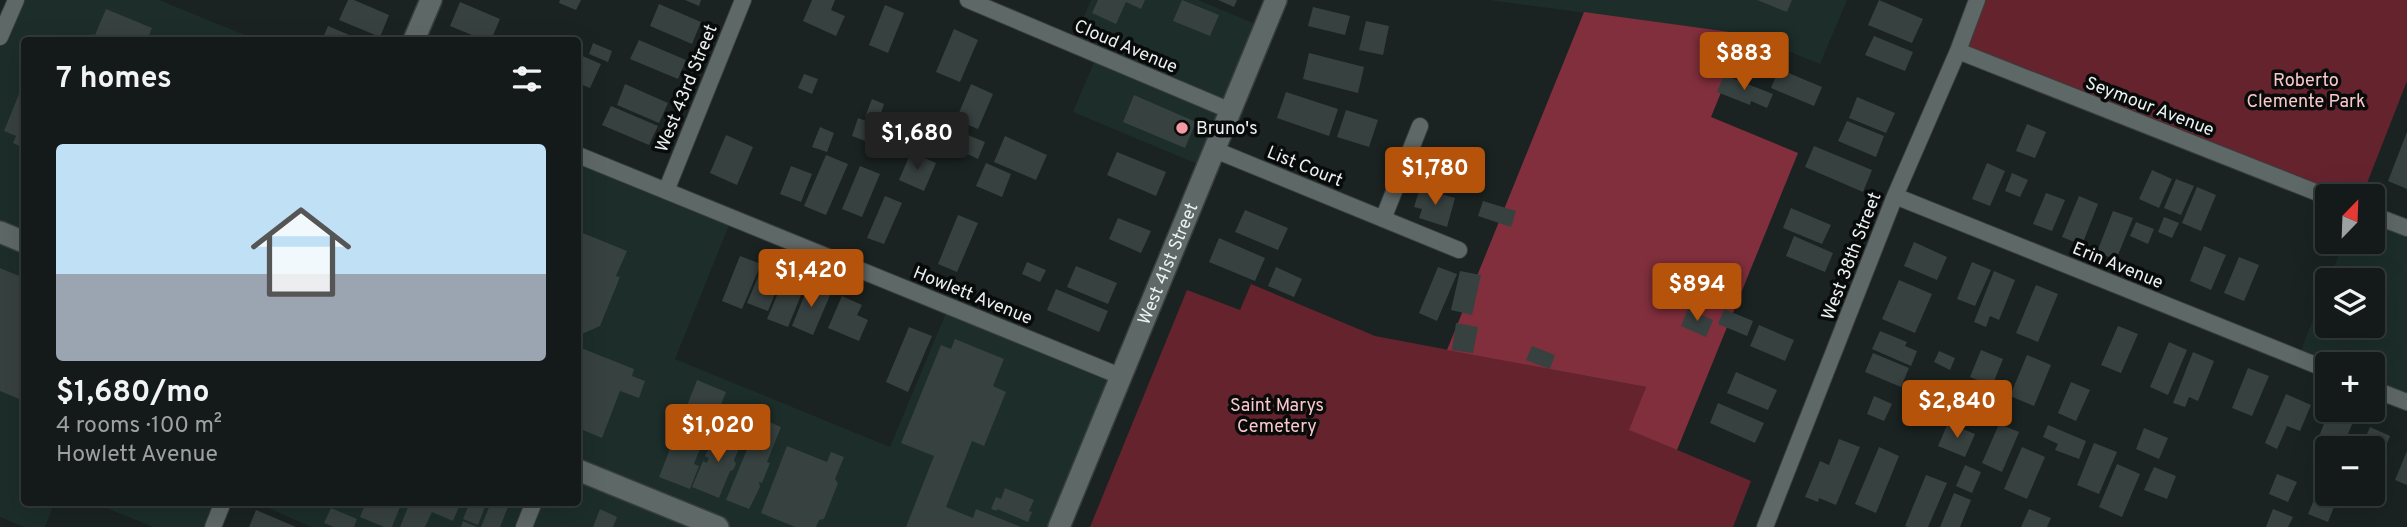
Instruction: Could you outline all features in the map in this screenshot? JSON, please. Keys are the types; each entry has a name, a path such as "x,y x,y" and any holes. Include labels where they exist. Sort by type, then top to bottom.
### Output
{"street":[{"path":"0,37 16,0"},
{"path":"415,37 430,0"},
{"name":"West 43rd Street","path":"666,191 743,0"},
{"name":"Cloud Avenue","path":"968,0 1231,111"},
{"name":"West 41st Street","path":"1059,527 1276,0"},
{"name":"West 38th Street","path":"1766,524 1895,196 1958,51 1977,0"},
{"name":"Seymour Avenue","path":"1958,51 2315,192"},
{"path":"1382,219 1420,126"},
{"name":"List Court","path":"1215,150 1459,250"},
{"name":"Howlett Avenue","path":"581,156 1120,376"},
{"name":"Erin Avenue","path":"1895,196 2315,365"},
{"path":"2385,220 2407,228"},
{"path":"0,232 21,241"},
{"path":"2385,393 2407,402"},
{"path":"581,471 718,527"},
{"path":"213,527 221,506"},
{"path":"524,527 532,506"},
{"path":"1766,524 1783,527"}],"shaded area":[{"path":"16,0 159,0 250,37 21,37 21,506 53,506 45,527 24,527 0,517 0,37"},
{"path":"1091,0 1198,0 1265,28 1207,168 1073,112 1097,55 1072,44"},
{"path":"1489,0 1847,0 1820,64 1745,34"},
{"path":"1584,12 1745,34 1711,117 1798,153 1677,450 1629,430 1646,387 1447,350"},
{"path":"581,156 732,218 675,359 890,447 949,306 1120,376 1059,527 311,527 264,506 581,506"},
{"path":"2385,220 2407,228 2407,402 2385,394 2385,352 2315,352 2315,361 2298,358 2315,315 2315,338 2385,338 2385,268 2334,268 2339,254 2385,254"},
{"path":"102,506 221,506 213,527 153,527"}],"green space":[{"name":"Roberto Clemente Park","path":"1977,0 2407,0 2407,81 2367,184 2315,184 2315,191 1958,51"},
{"name":"Saint Marys Cemetery","path":"1251,284 1375,336 1646,387 1630,430 1751,481 1733,527 1090,527 1187,290 1240,310"}],"building":[{"path":"348,0 389,15 380,37 339,20"},
{"path":"560,0 581,0 576,10 559,3"},
{"path":"685,0 701,0 699,6"},
{"path":"812,0 835,0 831,10 845,16 836,36 803,21"},
{"path":"1098,0 1145,0 1141,9 1126,2 1116,24 1092,13"},
{"path":"1182,0 1219,15 1210,36 1173,21"},
{"path":"1218,0 1237,0 1234,7"},
{"path":"1757,0 1792,0 1787,12"},
{"path":"1879,0 1923,19 1912,43 1868,25"},
{"path":"460,2 500,19 492,37 477,37 450,26"},
{"path":"659,4 701,22 692,44 650,26"},
{"path":"885,5 904,13 888,53 869,45"},
{"path":"1313,7 1350,16 1345,35 1308,26"},
{"path":"106,9 152,28 148,37 91,37 92,34 95,35"},
{"path":"1366,21 1389,26 1383,55 1359,50"},
{"path":"328,26 354,37 323,37"},
{"path":"954,29 978,40 960,82 936,72"},
{"path":"1874,36 1913,52 1905,71 1865,55"},
{"path":"639,40 686,60 678,79 630,59"},
{"path":"593,43 612,51 608,62 589,54"},
{"path":"1309,53 1364,67 1358,93 1303,79"},
{"path":"581,55 601,64 590,88 581,84"},
{"path":"1779,69 1822,87 1814,106 1771,88"},
{"path":"804,74 818,79 812,94 798,88"},
{"path":"1724,75 1773,94 1767,108 1751,101 1750,105 1717,92"},
{"path":"625,84 668,103 659,123 617,105"},
{"path":"971,84 993,94 978,129 956,120"},
{"path":"1286,92 1338,109 1329,136 1277,118"},
{"path":"19,94 21,95 21,147 13,143 16,136 4,131"},
{"path":"1134,95 1196,122 1185,148 1123,122"},
{"path":"1857,97 1895,113 1886,133 1849,118"},
{"path":"872,99 884,104 878,122 865,117"},
{"path":"611,106 658,126 649,145 602,125"},
{"path":"1346,110 1378,120 1369,147 1337,137"},
{"path":"858,118 875,124 868,142 852,136"},
{"path":"1847,121 1884,136 1876,157 1838,141"},
{"path":"2027,124 2046,132 2035,158 2016,151"},
{"path":"820,127 834,133 827,152 812,147"},
{"path":"2407,132 2407,189 2388,181"},
{"path":"888,134 895,136 892,146 885,144"},
{"path":"726,135 753,147 737,185 710,173"},
{"path":"968,135 985,142 978,159 961,151"},
{"path":"1005,136 1047,155 1036,180 994,162"},
{"path":"1814,146 1872,170 1863,192 1805,167"},
{"path":"911,152 936,163 924,191 899,180"},
{"path":"1117,152 1166,172 1156,196 1107,175"},
{"path":"826,155 848,164 826,215 804,206"},
{"path":"1424,158 1463,169 1458,188 1419,177"},
{"path":"986,163 1011,174 1002,197 976,186"},
{"path":"1987,163 2005,171 1990,206 1972,199"},
{"path":"791,166 812,174 801,202 780,194"},
{"path":"860,166 880,174 862,217 842,209"},
{"path":"2152,170 2172,179 2159,208 2139,199"},
{"path":"2012,173 2028,180 2020,197 2005,191"},
{"path":"2176,179 2194,186 2181,215 2164,208"},
{"path":"2197,187 2216,195 2201,231 2182,223"},
{"path":"1420,188 1455,198 1447,227 1419,218 1422,209 1414,207"},
{"path":"2046,193 2065,200 2052,231 2033,224"},
{"path":"885,196 902,203 884,244 867,238"},
{"path":"2079,196 2098,204 2082,245 2062,237"},
{"path":"1483,201 1516,211 1511,227 1478,216"},
{"path":"1791,208 1831,225 1822,244 1783,228"},
{"path":"1245,210 1288,228 1278,250 1235,232"},
{"path":"2113,211 2133,218 2116,260 2097,252"},
{"path":"958,215 978,223 957,272 938,264"},
{"path":"2164,217 2179,223 2172,238 2158,232"},
{"path":"1118,218 1151,231 1141,253 1109,239"},
{"path":"2136,222 2154,229 2148,244 2130,236"},
{"path":"581,232 627,251 616,276 620,277 600,326 582,334"},
{"path":"1794,236 1833,253 1825,272 1786,256"},
{"path":"1219,238 1265,258 1255,281 1209,262"},
{"path":"1914,242 1947,257 1937,280 1904,266"},
{"path":"2204,246 2226,255 2211,290 2190,281"},
{"path":"740,256 761,264 742,309 722,301"},
{"path":"2239,257 2259,265 2244,301 2224,293"},
{"path":"1027,262 1046,270 1040,282 1022,274"},
{"path":"1972,262 1991,270 1975,306 1957,299"},
{"path":"763,265 783,274 768,311 747,303"},
{"path":"1076,266 1117,283 1108,304 1067,287"},
{"path":"1276,267 1302,279 1294,297 1268,286"},
{"path":"1438,267 1457,274 1437,321 1419,313"},
{"path":"0,268 21,277 21,400 0,391"},
{"path":"1460,271 1481,275 1472,315 1451,310"},
{"path":"1994,271 2015,280 1999,320 1990,316 1986,327 1974,322"},
{"path":"786,274 806,283 788,327 767,319"},
{"path":"1899,280 1932,294 1915,333 1882,319"},
{"path":"809,284 831,293 813,335 792,326"},
{"path":"2036,285 2058,294 2038,342 2016,333"},
{"path":"1056,289 1108,311 1099,332 1047,310"},
{"path":"842,296 862,305 857,315 868,320 859,341 828,328"},
{"path":"1688,309 1713,320 1706,337 1681,326"},
{"path":"1724,309 1753,321 1747,336 1718,324"},
{"path":"1456,323 1478,327 1473,353 1452,350"},
{"path":"1759,325 1794,340 1785,361 1750,346"},
{"path":"2118,326 2138,334 2121,373 2101,365"},
{"path":"909,327 932,336 908,392 886,382"},
{"path":"1880,331 1907,342 1905,346 1917,351 1911,366 1872,349"},
{"path":"955,339 1004,359 993,386 1006,392 984,446 972,441 946,507 973,518 976,509 1021,527 906,527 934,456 901,443 941,345 951,349"},
{"path":"2169,342 2187,350 2168,395 2150,387"},
{"path":"1532,346 1555,355 1550,369 1526,360"},
{"path":"581,348 634,369 632,376 645,381 639,398 620,391 602,438 581,429"},
{"path":"1981,350 2003,359 1992,386 1970,377"},
{"path":"1939,351 1955,358 1950,370 1934,362"},
{"path":"2193,352 2214,361 2198,401 2189,397 2185,407 2173,403"},
{"path":"1873,353 1909,368 1901,387 1865,372"},
{"path":"2027,355 2051,365 2034,406 2010,396"},
{"path":"2248,368 2269,376 2252,416 2232,408"},
{"path":"1736,372 1777,390 1768,410 1727,393"},
{"path":"697,380 726,392 694,464 699,466 690,489 659,477"},
{"path":"2071,382 2090,390 2076,421 2058,413"},
{"path":"1936,387 1977,405 1969,424 1928,407"},
{"path":"2286,394 2311,405 2300,431 2287,426 2277,449 2265,443"},
{"path":"1874,396 1892,404 1884,421 1867,414"},
{"path":"1718,403 1764,423 1755,443 1710,423"},
{"path":"760,418 781,427 767,462 770,463 762,483 759,482 760,487 749,509 726,500"},
{"path":"2325,422 2353,422 2347,436 2319,436"},
{"path":"1948,423 1975,434 1965,457 1938,446"},
{"path":"1999,424 2019,432 2002,472 1982,463"},
{"path":"2048,425 2086,441 2079,459 2055,450 2058,444 2043,437"},
{"path":"2370,427 2390,436 2385,448 2385,436 2366,436"},
{"path":"718,428 732,433 731,437 742,442 734,460 736,464 730,471 719,498 692,487 703,461 707,463 709,458 705,456"},
{"path":"2144,428 2168,438 2159,459 2136,449"},
{"path":"1839,439 1860,447 1836,505 1819,498 1818,502 1805,497 1820,461 1829,465"},
{"path":"2094,443 2117,452 2099,494 2077,485"},
{"path":"787,446 827,462 831,452 844,457 835,479 838,483 824,519 819,520 816,527 795,527 761,513"},
{"path":"1879,447 1899,456 1876,513 1855,504"},
{"path":"2022,447 2045,457 2027,499 2004,489"},
{"path":"2407,451 2407,485 2395,480"},
{"path":"2117,464 2140,474 2122,517 2099,507"},
{"path":"1965,465 1981,472 1972,493 1956,486"},
{"path":"2154,467 2176,476 2167,499 2144,490"},
{"path":"2277,474 2297,482 2288,502 2269,494"},
{"path":"1926,475 1947,483 1928,527 1905,526"},
{"path":"1005,488 1034,500 1028,522 991,509 996,497 1001,499"},
{"path":"1954,493 1971,500 1960,527 1940,527"},
{"path":"2315,498 2315,506 2334,506 2328,522 2308,514"},
{"path":"364,506 400,506 392,527 384,527 360,517"},
{"path":"408,506 459,506 453,521 432,512 425,527 400,527"},
{"path":"468,506 485,506 478,525 463,519"},
{"path":"490,506 508,506 500,527 481,527"},
{"path":"331,508 357,519 354,527 334,527 324,523"},
{"path":"600,509 617,517 613,527 593,527"},
{"path":"2029,509 2051,518 2047,527 2021,527"},
{"path":"2273,509 2293,517 2288,527 2266,527"},
{"path":"256,510 296,527 249,527"},
{"path":"463,521 477,527 461,527"}],"place":[{"name":"Bruno's","path":"1182,128"}]}
